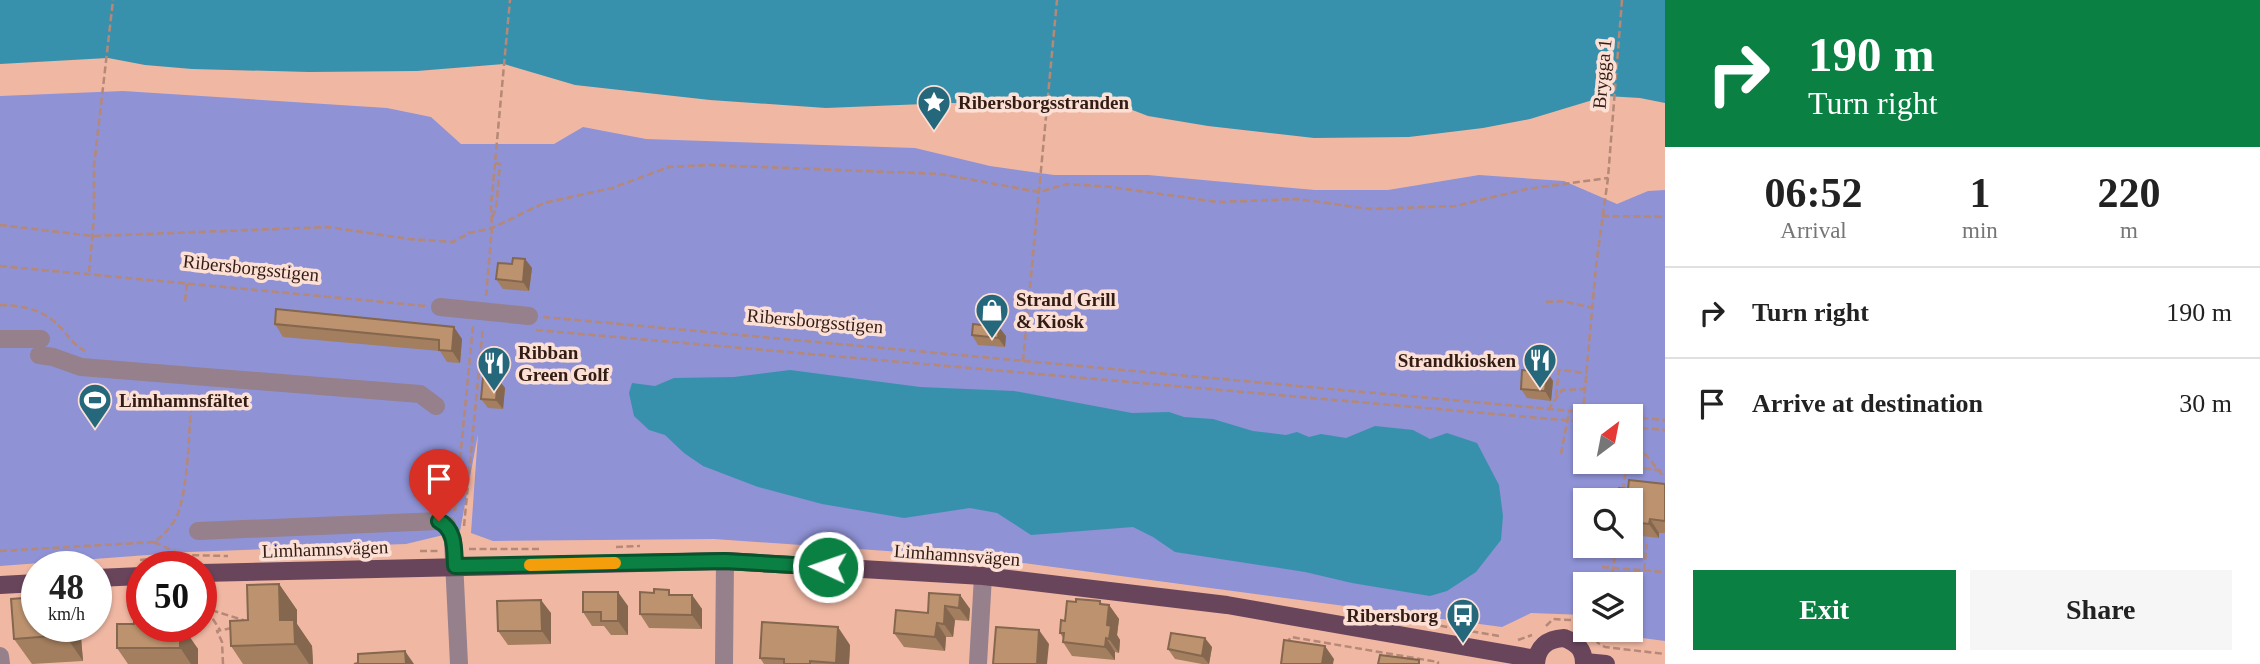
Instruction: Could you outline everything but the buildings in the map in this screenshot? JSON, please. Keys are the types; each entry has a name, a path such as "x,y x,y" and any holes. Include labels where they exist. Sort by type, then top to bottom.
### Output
{"main road":[{"name":"Limhamnsvägen","path":"217,573 725,561 983,576 1227,605 1536,661 1539,651 1547,642 1564,638 1578,645 1584,663 1605,664"},
{"path":"0,585 21,584"}],"street":[{"path":"440,307 480,318 527,323"},
{"path":"0,339 40,347 53,358 81,368 420,394 436,405"},
{"path":"198,531 439,521 460,535 455,566 459,664"},
{"path":"724,664 725,561"},
{"path":"978,664 983,576"},
{"path":"0,656 1,664"}],"path":[{"path":"89,273 93,236 94,166 113,0"},
{"path":"468,549 455,518 492,228 495,163 510,0"},
{"path":"1023,361 1057,0"},
{"name":"Brygga 1","path":"1585,404 1592,308 1608,178 1622,0"},
{"path":"0,225 93,236 329,227 409,239 453,242 469,233 492,228 544,203 612,188 669,167 711,165 942,174 1039,192 1068,184 1112,187 1217,202 1298,199 1370,209 1455,206 1527,189 1608,178"},
{"path":"1602,216 1665,218"},
{"name":"Ribersborgsstigen","path":"0,266 440,307"},
{"path":"185,301 187,283"},
{"path":"1546,302 1563,301 1592,308"},
{"path":"0,304 44,313 74,344 86,351"},
{"path":"460,535 480,318"},
{"path":"527,323 1573,421"},
{"name":"Ribersborgsstigen","path":"527,323 1023,361 1573,412"},
{"path":"1556,397 1559,370 1587,373"},
{"path":"154,542 165,534 176,518 182,500 194,378"},
{"path":"1548,410 1562,390 1586,389"},
{"path":"1561,454 1569,412"},
{"name":"Ribersborgsstigen","path":"1643,418 1665,420"},
{"path":"1643,428 1665,430"},
{"path":"1643,452 1665,478"},
{"path":"1643,468 1665,471"},
{"path":"0,551 154,542 175,551"},
{"path":"1644,570 1647,544"},
{"path":"1612,572 1614,558"},
{"path":"1602,567 1665,572"},
{"path":"217,613 243,620 244,625 220,630"},
{"path":"1553,619 1573,620"},
{"path":"217,625 222,642 223,664"},
{"path":"1284,646 1292,637 1438,664"},
{"path":"1597,642 1605,647 1665,654"},
{"path":"1397,649 1436,657"}],"shaded area":[{"path":"0,0 1665,0 1665,103 1606,96 1530,119 1483,128 1409,137 1314,138 1148,116 1101,98 1047,104 949,103 826,108 710,100 575,85 504,64 417,71 309,72 192,69 145,65 108,58 0,64"},
{"path":"123,91 387,108 431,117 461,144 554,144 583,127 646,139 915,148 990,166 1054,175 1148,175 1315,190 1388,190 1479,175 1564,181 1617,204 1648,191 1665,190 1665,641 1643,638 1643,572 1573,572 1573,615 1531,613 1502,627 987,558 714,539 493,541 471,533 478,434 460,531 406,544 215,551 126,551 126,557 112,558 112,551 21,551 21,564 0,566 0,96"},
{"path":"790,370 920,387 1014,391 1132,413 1169,412 1184,417 1213,419 1253,431 1286,435 1297,432 1309,437 1321,434 1346,438 1375,426 1413,430 1430,439 1447,433 1477,443 1499,485 1503,516 1501,540 1476,572 1447,591 1430,596 1305,572 1175,552 1133,527 1031,535 997,513 970,508 904,518 822,504 758,487 703,466 665,435 649,430 634,416 629,393 632,383 655,386 674,378 734,377"}],"slow traffic":[{"path":"530,565 615,563"}],"place":[{"name":"Ribersborgsstranden","path":"934,132"},
{"name":"Strand Grill & Kiosk","path":"992,340"},
{"name":"Strandkiosken","path":"1540,390"},
{"name":"Ribban Green Golf","path":"494,393"},
{"name":"Limhamnsfältet","path":"95,430"},
{"name":"Ribersborg","path":"1463,645"}],"route":[{"path":"439,521 450,531 455,566 725,561 828,567"}]}
